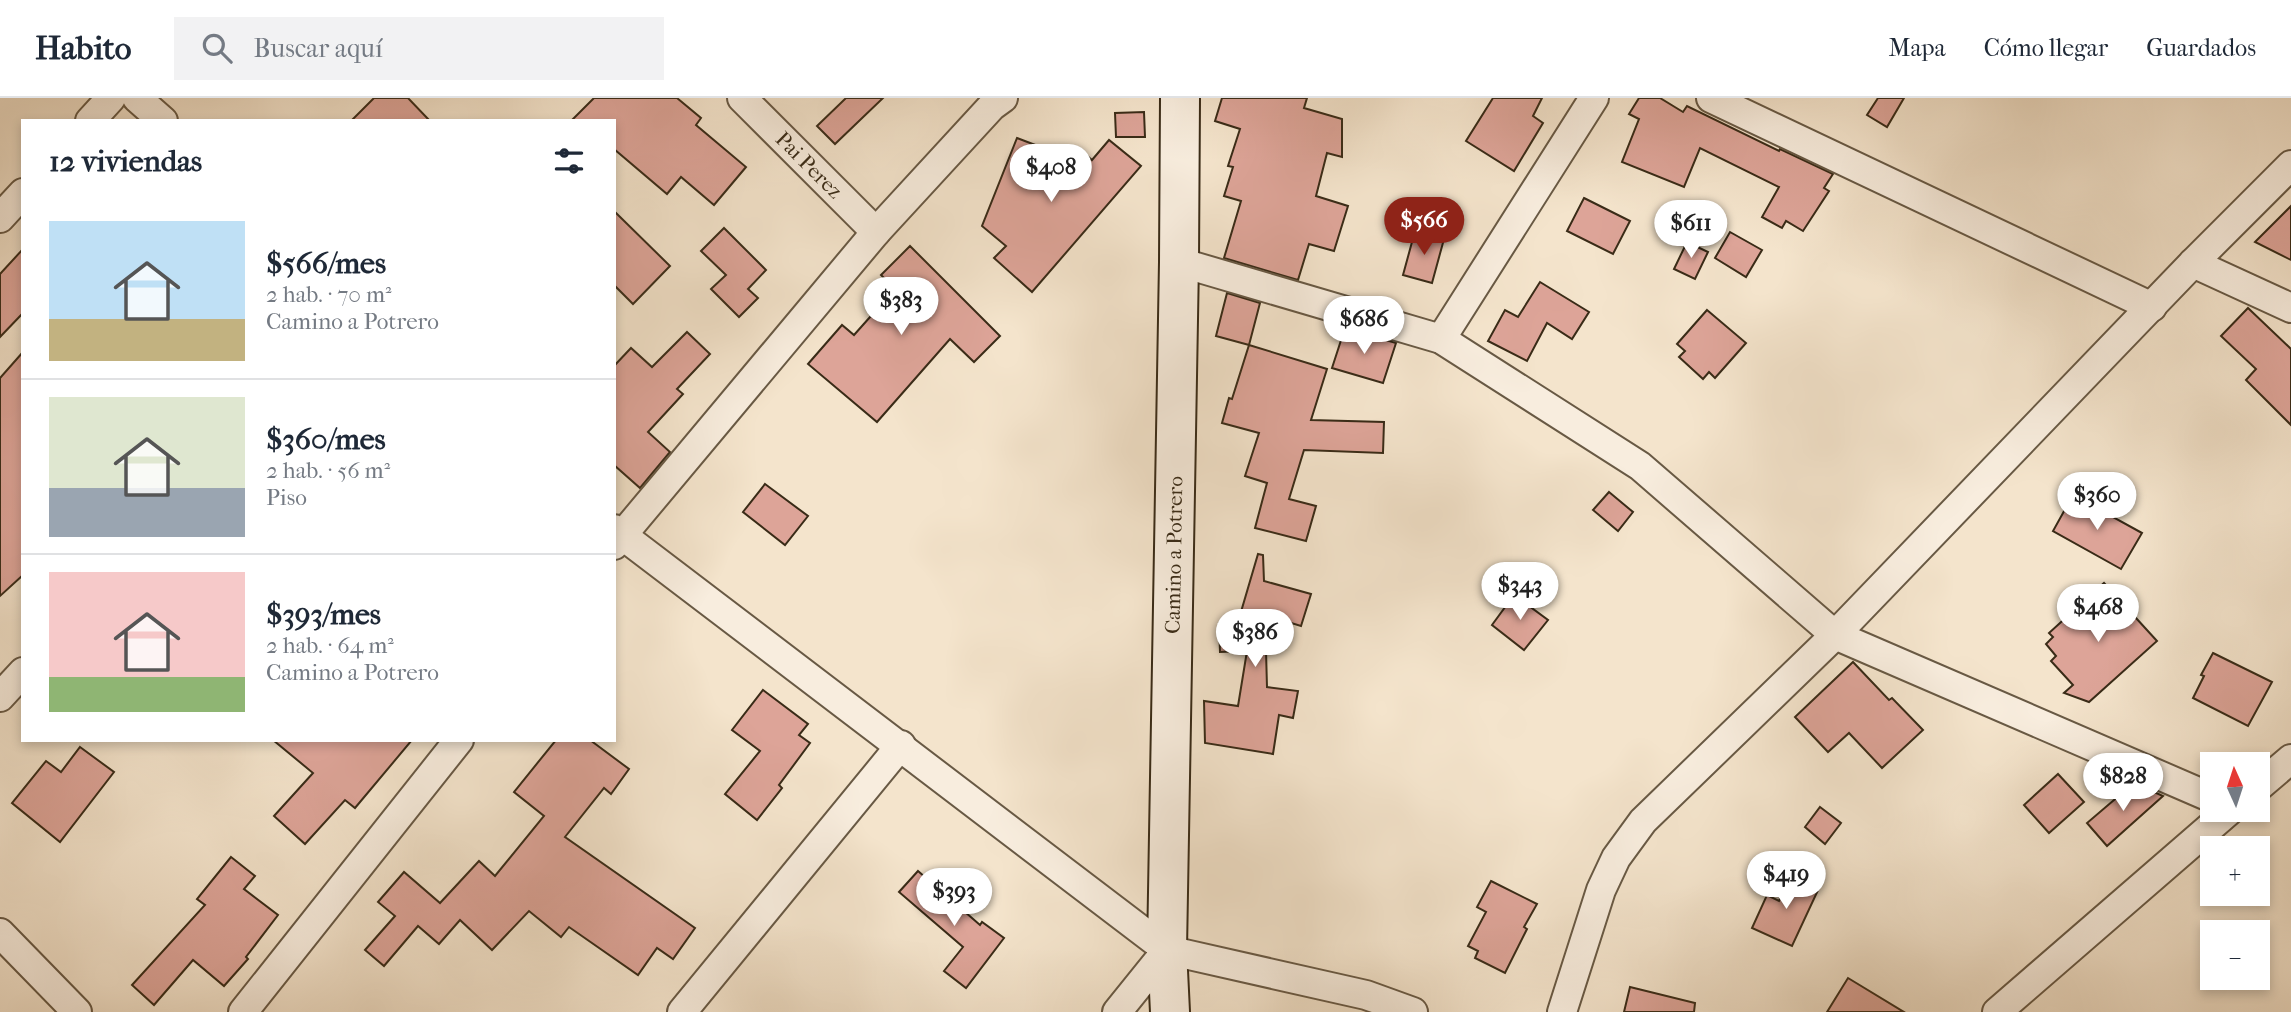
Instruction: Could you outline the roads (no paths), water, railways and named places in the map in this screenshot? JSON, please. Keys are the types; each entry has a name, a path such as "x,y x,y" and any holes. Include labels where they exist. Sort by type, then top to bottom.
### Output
{"street":[{"path":"92,119 111,98"},
{"path":"137,98 161,119"},
{"name":"Pai Perez","path":"742,98 876,232"},
{"path":"1003,98 992,106 876,232 617,536 901,745 1167,950 1366,995 1413,1012"},
{"name":"Camino a Potrero","path":"1170,1012 1167,950 1180,98"},
{"path":"1441,339 1594,98"},
{"path":"1711,98 2152,307"},
{"path":"1562,1012 1601,890 1616,858 1643,821 1835,635 2291,165"},
{"path":"0,218 21,195"},
{"path":"1179,262 1441,339 1640,466 1835,635 2200,793"},
{"path":"2193,263 2291,308"},
{"path":"0,697 21,674"},
{"path":"243,1012 457,742"},
{"path":"682,1012 901,745"},
{"path":"2270,777 2291,759"},
{"path":"1997,1012 2216,822"},
{"path":"0,933 77,1012"},
{"path":"1117,1012 1167,950"}]}
